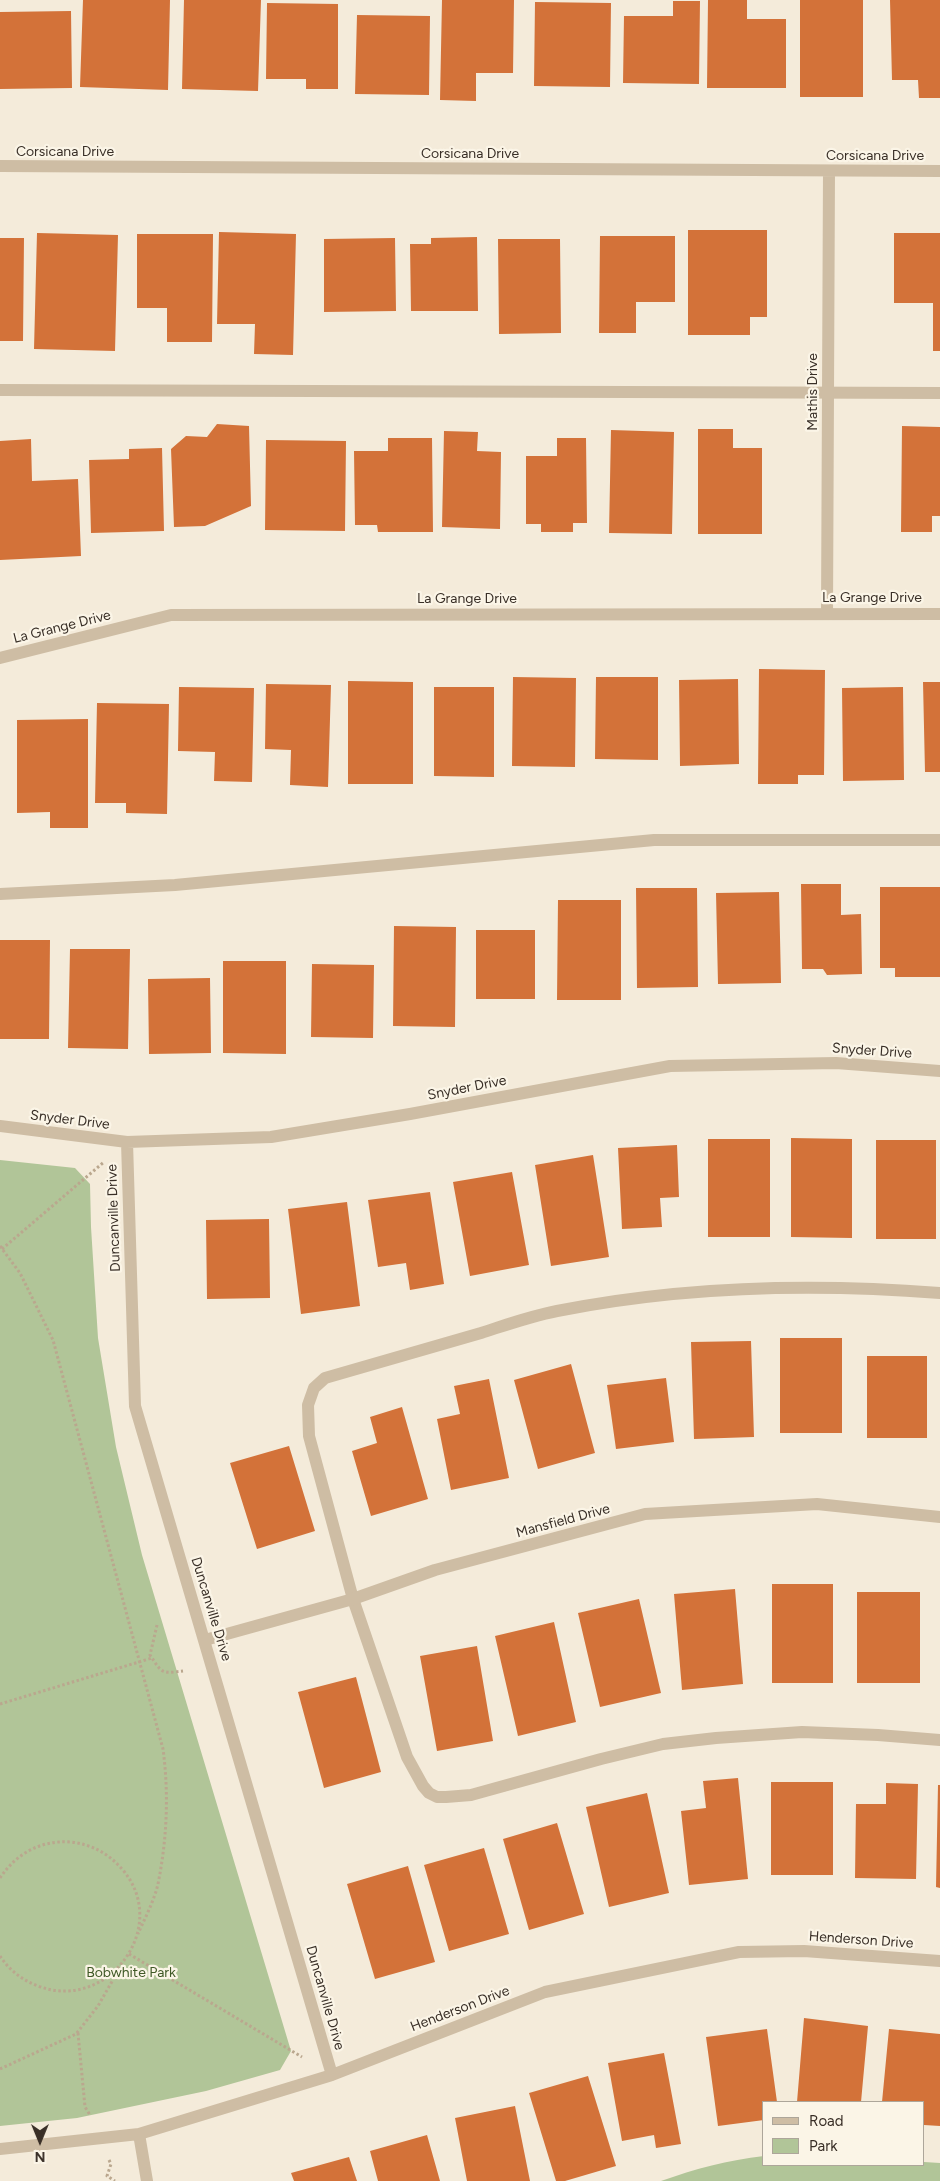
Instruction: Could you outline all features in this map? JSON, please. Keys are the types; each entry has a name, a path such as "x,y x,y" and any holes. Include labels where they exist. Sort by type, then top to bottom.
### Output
{"street":[{"name":"Corsicana Drive","path":"0,166 940,172"},
{"name":"Mathis Drive","path":"827,614 829,172"},
{"path":"0,390 940,392"},
{"name":"La Grange Drive","path":"0,658 171,614 940,614"},
{"path":"0,894 175,885 654,840 940,840"},
{"name":"Snyder Drive","path":"0,1126 127,1142 271,1137 410,1114 670,1066 836,1063 940,1071"},
{"name":"Duncanville Drive","path":"127,1142 134,1406 205,1640 332,2075"},
{"path":"940,1293 885,1289 804,1287 724,1290 633,1298 555,1311 325,1378 314,1388 308,1405 309,1436 353,1599 407,1757 422,1786 429,1793 437,1797 471,1795 654,1746 716,1738 802,1732 940,1740"},
{"name":"Mansfield Drive","path":"205,1640 353,1599 435,1570 645,1514 817,1504 940,1517"},
{"name":"Henderson Drive","path":"0,2148 139,2134 332,2075 544,1992 739,1952 804,1951 940,1961"},
{"path":"139,2134 147,2181"}],"path":[{"path":"0,2069 78,2033 98,2006 129,1954 158,1885 167,1813 167,1781 163,1749 53,1340 20,1273 1,1248 127,1142"},
{"path":"157,1625 150,1655 158,1669 165,1674 183,1671"},
{"path":"0,1704 152,1658"},
{"path":"0,1878 8,1866 23,1853 41,1844 60,1841 80,1843 99,1849 116,1861 129,1876 137,1894 140,1914 138,1934"},
{"path":"129,1954 332,2075"},
{"path":"0,1956 14,1972 30,1983 48,1990 68,1992 87,1988 104,1980 119,1968"},
{"path":"78,2033 85,2107 102,2137"}],"green space":[{"name":"Bobwhite Park","path":"0,1160 75,1168 90,1184 98,1338 116,1447 142,1555 291,2051 280,2070 206,2091 77,2118 0,2126"},
{"path":"762,2156 762,2166 925,2166 925,2162 940,2163 940,2181 661,2181 738,2160"}],"building":[{"path":"83,0 170,0 168,90 80,87"},
{"path":"184,0 261,0 258,91 182,89"},
{"path":"442,0 514,0 513,73 476,73 476,101 440,100"},
{"path":"708,0 747,0 747,19 786,19 786,88 707,88"},
{"path":"800,0 863,0 863,97 800,97"},
{"path":"890,0 940,0 940,98 919,98 918,80 892,80"},
{"path":"673,1 700,1 699,84 623,83 624,16 673,16"},
{"path":"535,2 611,3 610,87 534,86"},
{"path":"267,3 338,4 338,89 306,89 306,79 266,79"},
{"path":"71,11 72,88 0,89 0,12"},
{"path":"357,15 430,16 429,95 355,94"},
{"path":"688,230 767,230 767,317 750,317 750,335 688,335"},
{"path":"219,232 296,234 293,355 254,354 255,324 217,324"},
{"path":"37,233 118,235 115,351 34,349"},
{"path":"894,233 940,233 940,351 933,351 933,303 894,303"},
{"path":"137,234 213,234 212,342 167,342 167,308 137,308"},
{"path":"600,236 675,236 675,302 636,302 636,333 599,333"},
{"path":"477,237 478,311 411,311 410,244 431,244 431,238"},
{"path":"0,238 24,238 23,341 0,341"},
{"path":"395,238 396,311 324,312 324,239"},
{"path":"498,239 560,239 561,333 499,334"},
{"path":"217,424 249,426 251,506 205,526 174,527 171,449 186,436 207,437"},
{"path":"902,426 940,427 940,516 932,516 932,532 901,532"},
{"path":"698,429 733,429 733,448 762,448 762,534 698,534"},
{"path":"611,430 674,432 672,534 609,533"},
{"path":"444,431 478,432 477,451 501,452 500,529 442,527"},
{"path":"388,438 432,438 433,532 378,532 377,525 355,525 354,451 388,451"},
{"path":"557,438 586,438 587,523 573,523 573,532 541,532 541,524 526,524 526,456 557,456"},
{"path":"31,439 32,481 78,479 81,556 0,560 0,441"},
{"path":"266,440 346,441 345,531 265,530"},
{"path":"162,448 164,531 91,533 89,460 129,459 129,449"},
{"path":"759,669 825,670 824,775 798,775 798,784 758,784"},
{"path":"513,677 576,678 575,767 512,766"},
{"path":"596,677 658,677 658,760 595,759"},
{"path":"738,679 739,764 680,766 679,680"},
{"path":"348,681 413,682 413,784 348,784"},
{"path":"923,682 940,682 940,772 925,772"},
{"path":"266,684 331,685 328,787 290,785 291,750 265,749"},
{"path":"179,687 254,688 252,782 214,781 215,752 178,751"},
{"path":"434,687 494,687 494,777 434,776"},
{"path":"903,687 904,780 843,781 842,688"},
{"path":"97,703 169,704 167,814 126,813 126,803 95,803"},
{"path":"88,719 88,828 50,828 50,812 17,813 17,720"},
{"path":"801,884 841,884 841,915 861,914 862,974 827,975 823,969 802,969"},
{"path":"880,887 940,887 940,977 895,977 895,968 880,968"},
{"path":"636,888 697,888 698,987 637,988"},
{"path":"779,892 781,983 718,984 716,893"},
{"path":"558,900 621,900 621,1000 557,1000"},
{"path":"394,926 456,927 455,1027 393,1026"},
{"path":"476,930 535,930 535,999 476,999"},
{"path":"0,940 50,940 49,1039 0,1039"},
{"path":"70,949 130,949 128,1049 68,1048"},
{"path":"223,961 286,961 286,1054 223,1053"},
{"path":"312,964 374,965 373,1038 311,1037"},
{"path":"210,978 211,1053 149,1054 148,979"},
{"path":"791,1138 852,1139 852,1238 791,1237"},
{"path":"708,1139 770,1139 770,1237 708,1237"},
{"path":"876,1140 936,1140 936,1239 876,1239"},
{"path":"677,1145 679,1197 660,1198 662,1227 622,1229 618,1148"},
{"path":"593,1155 609,1257 551,1266 535,1165"},
{"path":"512,1172 529,1265 470,1276 453,1182"},
{"path":"430,1192 444,1284 410,1290 406,1263 378,1267 368,1200"},
{"path":"347,1202 360,1306 301,1314 288,1209"},
{"path":"269,1219 270,1298 207,1299 206,1220"},
{"path":"780,1338 842,1338 842,1433 780,1433"},
{"path":"751,1341 754,1437 694,1439 691,1342"},
{"path":"867,1356 927,1356 927,1438 867,1438"},
{"path":"571,1364 595,1453 538,1469 514,1380"},
{"path":"666,1378 674,1442 616,1449 607,1385"},
{"path":"489,1379 509,1478 451,1490 437,1419 460,1414 454,1386"},
{"path":"402,1407 428,1499 371,1516 352,1451 377,1443 370,1417"},
{"path":"289,1446 315,1531 257,1549 230,1463"},
{"path":"772,1584 833,1584 833,1683 772,1683"},
{"path":"735,1589 743,1684 682,1690 674,1594"},
{"path":"857,1592 920,1592 920,1683 857,1683"},
{"path":"639,1599 661,1693 600,1707 578,1613"},
{"path":"554,1622 576,1722 518,1736 495,1636"},
{"path":"477,1646 493,1741 437,1751 420,1656"},
{"path":"356,1677 381,1772 324,1788 298,1692"},
{"path":"738,1778 748,1879 689,1885 681,1811 706,1808 703,1781"},
{"path":"771,1782 833,1782 833,1875 771,1875"},
{"path":"886,1783 918,1784 916,1879 855,1878 856,1804 886,1804"},
{"path":"938,1785 940,1785 940,1888 936,1887"},
{"path":"647,1793 669,1893 609,1907 586,1807"},
{"path":"557,1823 584,1914 529,1930 503,1839"},
{"path":"484,1848 509,1934 449,1951 424,1865"},
{"path":"408,1866 435,1962 375,1979 347,1884"},
{"path":"804,2018 868,2026 861,2101 797,2101"},
{"path":"767,2029 777,2101 762,2101 762,2120 718,2126 706,2037"},
{"path":"889,2029 940,2034 940,2126 925,2125 925,2101 882,2101"},
{"path":"664,2053 681,2144 656,2148 654,2135 622,2141 608,2063"},
{"path":"588,2076 616,2166 565,2181 556,2181 529,2093"},
{"path":"515,2106 530,2181 467,2181 455,2118"},
{"path":"427,2135 440,2181 378,2181 370,2151"},
{"path":"349,2157 357,2181 294,2181 291,2173"}]}
